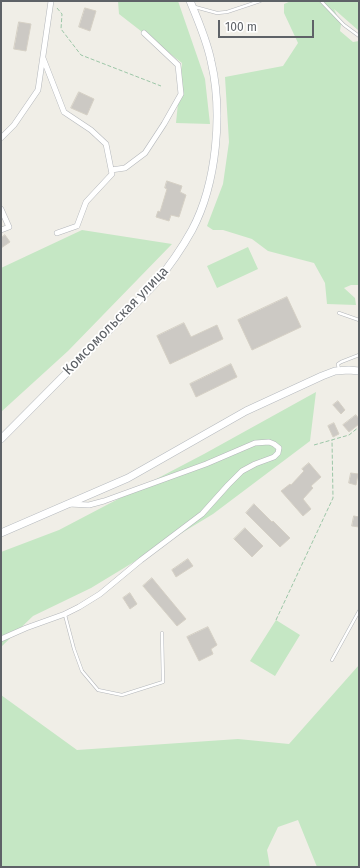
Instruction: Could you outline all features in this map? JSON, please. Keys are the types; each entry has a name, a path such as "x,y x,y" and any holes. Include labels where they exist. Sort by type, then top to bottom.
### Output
{"main road":[{"name":"Комсомольская улица","path":"1,439 154,285 173,262 192,229 204,201 211,173 217,139 218,107 211,61 191,4"},
{"path":"1,533 128,478 246,411 322,376 339,371 359,371"}],"street":[{"path":"1,138 14,125 38,90 51,1"},
{"path":"111,170 125,168 145,153 181,94 178,65 144,33"},
{"path":"43,58 64,112 91,130 106,144 112,174 86,202 77,226 58,234"},
{"path":"1,209 9,226 1,230"},
{"path":"1,639 79,608 100,594 146,556 202,514 242,472 255,464 274,457 278,453 279,448 269,442 255,443 206,464 104,501 89,505 68,504"}],"lane":[{"path":"191,4 217,13 227,12 260,1"},
{"path":"321,1 344,25 359,36"},
{"path":"339,313 359,320"},
{"path":"339,371 338,364 359,355"},
{"path":"332,660 359,611"},
{"path":"65,614 74,649 82,671 98,690 122,694 163,682 162,633"}],"path":[{"path":"55,6 62,14 61,29 81,55 161,86"},
{"path":"314,445 349,435 359,428"},
{"path":"276,620 333,498 332,440"}],"green space":[{"path":"118,1 178,1 205,79 210,124 176,123 182,63 119,14"},
{"path":"291,1 359,1 359,31 334,9 341,24 340,31 353,42 359,41 359,285 351,285 344,288 355,298 356,305 327,304 325,283 314,263 268,251 252,239 223,230 213,230 207,226 223,184 229,142 225,77 283,66 298,43 284,13 284,4"},
{"path":"82,230 172,244 68,351 1,412 1,268"},
{"path":"248,247 258,269 217,288 207,266"},
{"path":"316,392 310,441 213,514 91,588 33,616 1,647 1,552 59,530 204,454"},
{"path":"276,620 300,635 275,676 250,661"},
{"path":"359,665 359,867 317,867 298,820 278,827 267,850 270,867 1,867 1,695 77,750 238,739 289,744"}],"building":[{"path":"85,8 96,11 90,31 79,27"},
{"path":"19,22 31,24 26,51 14,49"},
{"path":"79,92 94,99 87,115 71,108"},
{"path":"167,181 182,186 180,192 186,195 179,217 171,215 169,221 156,217 158,211 160,212 167,189 165,188"},
{"path":"5,235 10,242 1,248 1,238"},
{"path":"287,297 301,327 252,350 238,320"},
{"path":"184,323 191,337 217,325 223,339 170,364 157,336"},
{"path":"231,364 237,377 196,397 190,384"},
{"path":"338,401 345,410 341,414 333,405"},
{"path":"356,415 359,419 359,424 349,432 343,425"},
{"path":"334,423 339,434 333,437 328,426"},
{"path":"309,463 321,477 311,486 313,488 303,499 311,509 303,516 281,491 290,484 291,485 304,471 302,469"},
{"path":"351,473 358,474 356,485 349,483"},
{"path":"254,504 290,538 280,547 246,513"},
{"path":"354,516 359,517 359,527 352,526"},
{"path":"245,528 263,546 252,557 234,539"},
{"path":"188,559 193,566 176,577 172,570"},
{"path":"152,578 186,619 177,626 143,586"},
{"path":"130,593 137,604 130,609 123,598"},
{"path":"208,627 217,645 211,649 213,654 199,661 187,637"}]}
